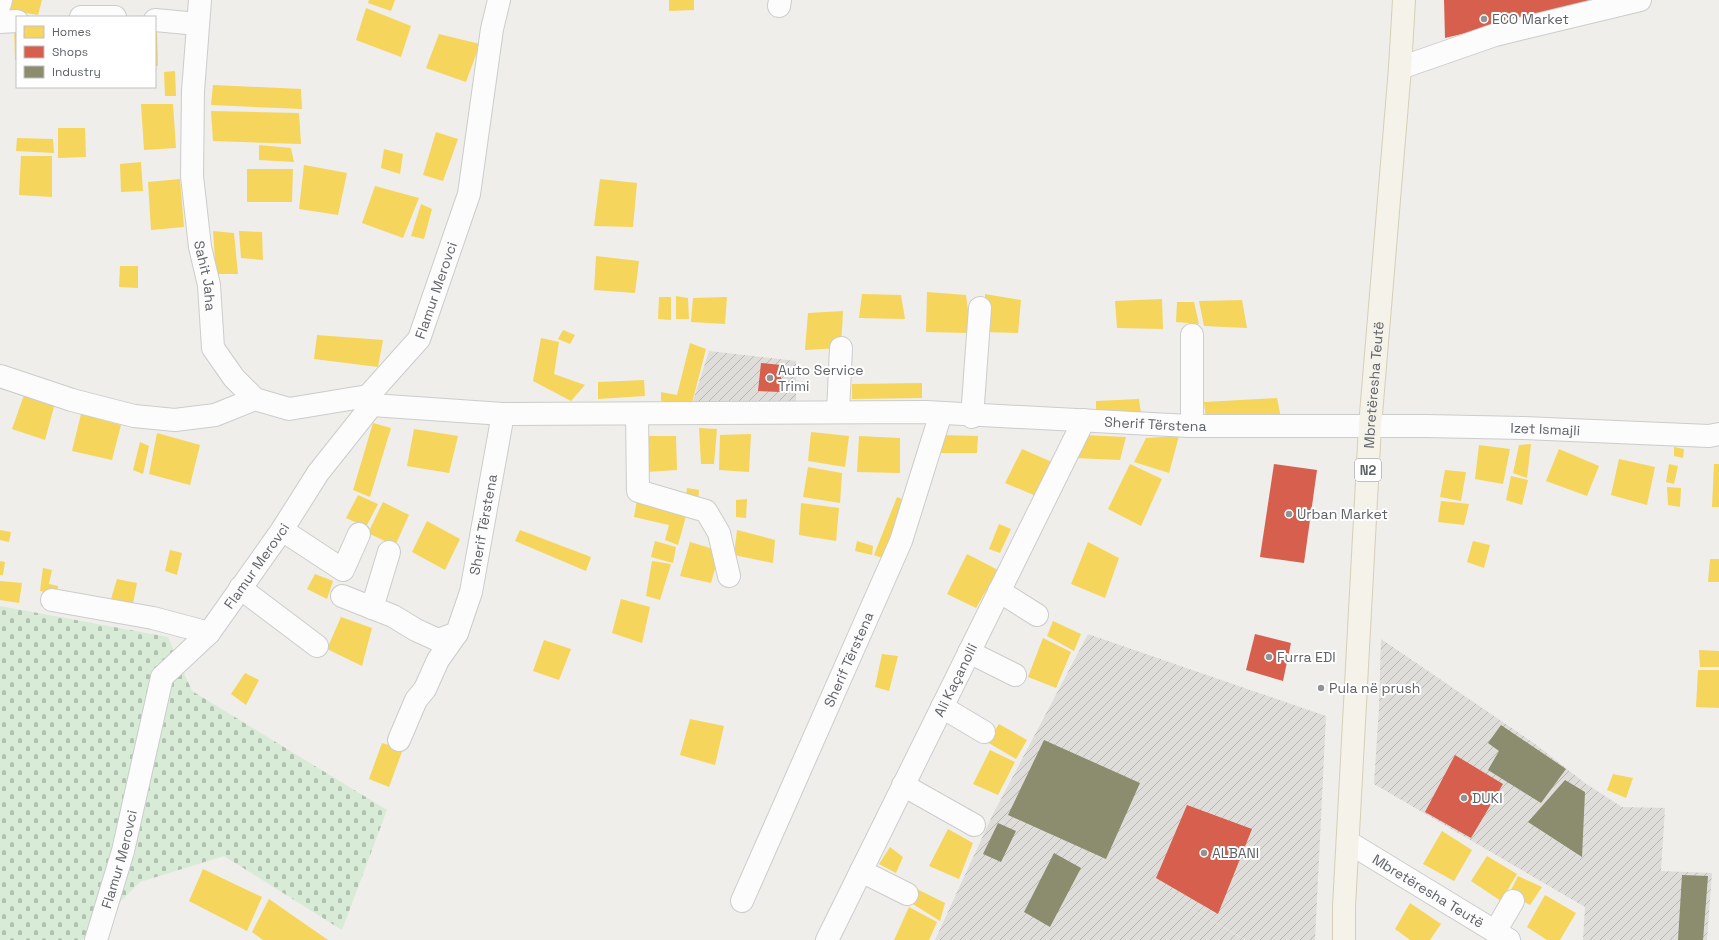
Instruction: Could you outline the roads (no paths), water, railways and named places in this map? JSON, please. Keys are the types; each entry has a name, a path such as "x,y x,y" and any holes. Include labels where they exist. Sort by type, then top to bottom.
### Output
{"main road":[{"name":"Mbretëresha Teutë","path":"1344,940 1344,907 1370,426 1400,68 1404,0"}],"street":[{"path":"0,4 1,0"},
{"name":"Sahit Jaha","path":"200,0 192,91 192,176 200,247 209,285 214,348 234,378 255,399 289,409 370,401"},
{"name":"Flamur Merovci","path":"96,940 123,851 162,677 209,633 282,530 318,473 370,401 419,339 469,194 492,29 499,0"},
{"path":"1400,68 1495,35 1640,0"},
{"path":"156,20 198,24"},
{"path":"0,22 16,21"},
{"path":"972,416 980,308"},
{"path":"1192,335 1192,426"},
{"path":"838,412 841,348"},
{"path":"0,376 72,400 134,416 175,420 215,414 255,399"},
{"name":"Sherif Tërstena","path":"370,401 503,414 838,412 941,413 972,416 1192,426 1370,426"},
{"name":"Sherif Tërstena","path":"742,901 901,541 941,413"},
{"name":"Sherif Tërstena","path":"399,740 416,700 425,689 438,660 457,633 471,592 503,414"},
{"path":"637,414 638,491 670,502 706,511 719,533 729,576"},
{"name":"Ali Kaçanolli","path":"827,940 1084,420"},
{"name":"Izet Ismajli","path":"1370,426 1523,428 1709,436 1719,434"},
{"path":"282,530 343,570 359,534"},
{"path":"372,608 389,552"},
{"path":"240,588 317,646"},
{"path":"999,591 1038,615"},
{"path":"342,596 393,616 416,630 438,640 457,633"},
{"path":"52,600 153,618 209,633"},
{"path":"969,652 1015,674"},
{"path":"942,707 984,732"},
{"path":"903,785 974,826"},
{"name":"Mbretëresha Teutë","path":"1348,842 1502,936"},
{"path":"861,871 907,894"},
{"path":"1502,936 1513,901"}],"place":[{"name":"ECO Market","path":"1484,19"},
{"name":"Auto Service Trimi","path":"770,378"},
{"name":"Urban Market","path":"1289,514"},
{"name":"Furra EDI","path":"1269,657"},
{"name":"Pula në prush","path":"1321,688"},
{"name":"DUKI","path":"1464,798"},
{"name":"ALBANI","path":"1204,853"}]}
